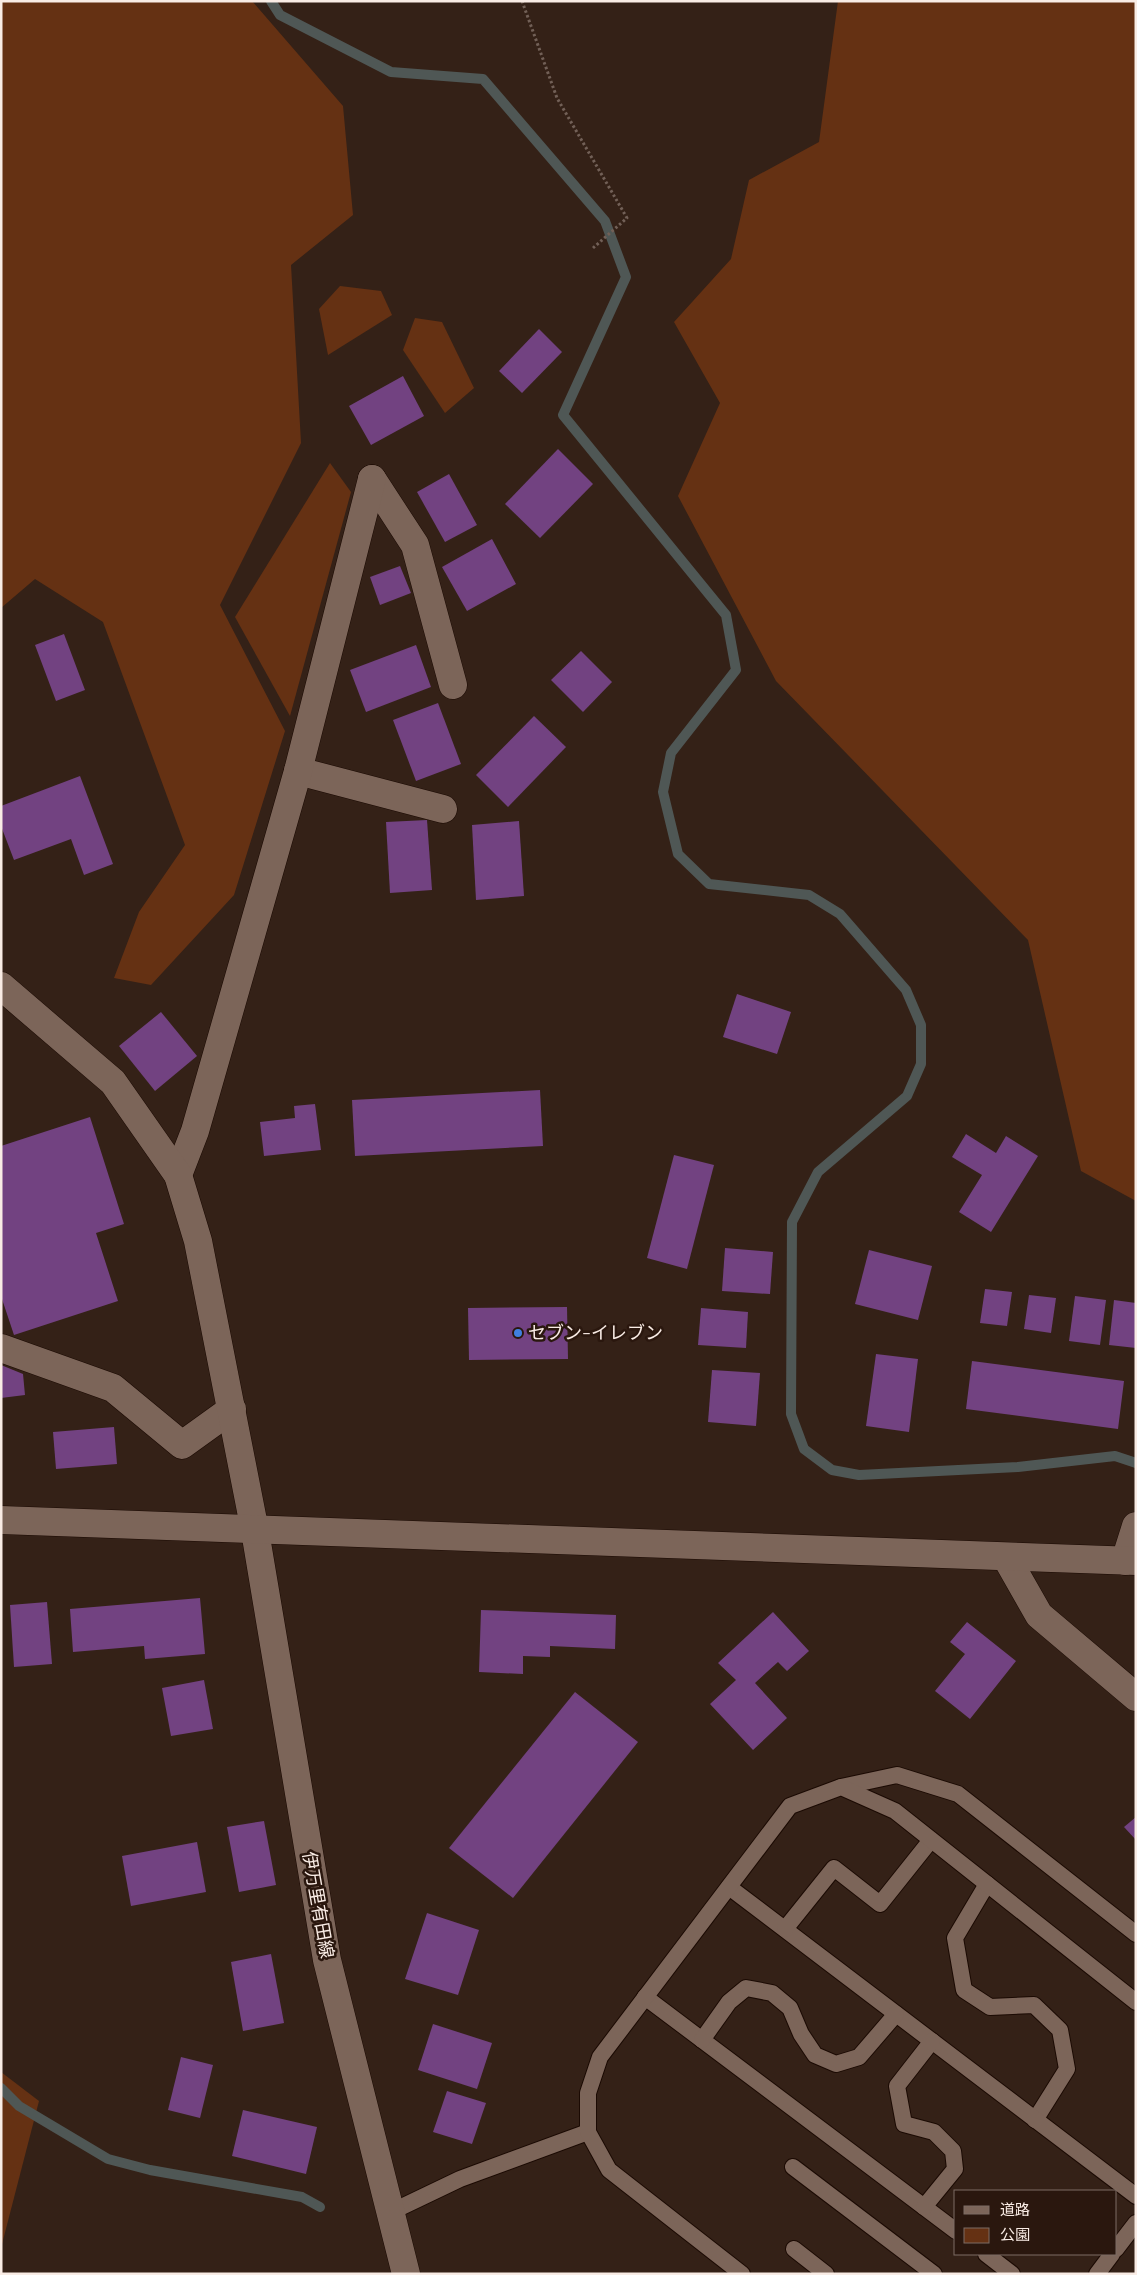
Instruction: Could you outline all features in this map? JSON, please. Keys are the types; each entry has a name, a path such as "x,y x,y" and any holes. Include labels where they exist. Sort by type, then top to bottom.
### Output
{"street":[{"path":"178,1174 194,1131 298,771 372,479 415,546 453,685"},
{"path":"298,771 443,809"},
{"name":"伊万里有田線","path":"1,986 114,1082 178,1174 198,1241 255,1531 326,1960 406,2274"},
{"path":"1,1348 113,1388 182,1445 232,1409"},
{"path":"1,1520 255,1531 1130,1561 1136,1526"},
{"path":"1006,1557 1039,1615 1136,1698"}],"lane":[{"path":"742,2274 609,2170 588,2132 588,2093 600,2057 790,1806 840,1787 897,1775 958,1794 1136,1934"},
{"path":"840,1787 895,1811 1136,2002"},
{"path":"785,1929 834,1868 880,1904 931,1840"},
{"path":"986,1884 955,1938 964,1990 990,2006 1034,2005 1060,2030 1067,2070 1035,2120"},
{"path":"729,1887 1136,2196"},
{"path":"702,2040 728,2002 746,1988 772,1993 790,2008 801,2034 815,2055 836,2064 859,2057 896,2014"},
{"path":"645,1997 954,2230"},
{"path":"924,2207 955,2169 953,2151 934,2132 904,2124 897,2086 932,2041"},
{"path":"391,2212 460,2179 588,2132"},
{"path":"793,2167 934,2274"},
{"path":"1117,2248 1136,2223"},
{"path":"794,2250 826,2274"},
{"path":"987,2255 1012,2274"},
{"path":"1097,2274 1111,2255"}],"path":[{"path":"522,1 557,98 627,218 593,248"}],"green space":[{"path":"1,1 252,1 343,106 353,215 291,265 301,443 220,605 285,731 234,895 151,985 114,978 139,912 185,845 103,622 35,579 1,608"},
{"path":"838,1 1136,1 1136,1201 1081,1171 1028,940 776,681 678,496 720,403 674,322 731,259 749,180 819,142"},
{"path":"340,286 381,291 392,315 328,355 319,309"},
{"path":"415,318 442,322 474,388 445,413 403,350"},
{"path":"330,463 351,492 290,716 235,617"},
{"path":"1,2072 39,2101 1,2248"}],"building":[{"path":"539,329 562,352 522,393 499,371"},
{"path":"403,376 424,416 371,445 349,406"},
{"path":"558,449 593,484 540,538 505,504"},
{"path":"449,474 477,525 445,542 417,492"},
{"path":"492,539 516,584 467,611 442,567"},
{"path":"400,566 411,593 380,605 370,577"},
{"path":"64,634 85,690 56,701 35,645"},
{"path":"416,645 431,687 366,712 350,670"},
{"path":"581,651 612,682 583,712 551,680"},
{"path":"438,703 461,764 416,781 393,720"},
{"path":"534,716 566,747 508,807 476,775"},
{"path":"80,776 113,864 84,875 71,839 14,860 1,826 1,806"},
{"path":"427,820 432,890 390,893 386,822"},
{"path":"519,821 524,896 476,900 472,825"},
{"path":"737,994 791,1012 777,1054 723,1037"},
{"path":"161,1012 197,1056 155,1091 119,1046"},
{"path":"540,1090 543,1146 355,1156 352,1100"},
{"path":"315,1104 321,1150 264,1156 260,1122 295,1118 294,1106"},
{"path":"90,1117 124,1224 96,1233 118,1301 14,1335 1,1296 1,1146"},
{"path":"966,1134 996,1153 1006,1136 1038,1156 991,1232 959,1212 982,1175 952,1157"},
{"path":"674,1155 714,1165 687,1269 647,1258"},
{"path":"725,1248 773,1252 770,1294 722,1291"},
{"path":"869,1250 932,1266 918,1320 855,1304"},
{"path":"985,1289 1012,1292 1007,1326 980,1323"},
{"path":"1029,1295 1056,1298 1051,1333 1024,1329"},
{"path":"1075,1296 1106,1300 1100,1345 1069,1341"},
{"path":"1114,1300 1136,1303 1136,1348 1109,1345"},
{"name":"セブン-イレブン","path":"567,1307 568,1359 469,1360 468,1308"},
{"path":"701,1308 748,1312 746,1348 698,1345"},
{"path":"876,1354 918,1359 909,1432 866,1426"},
{"path":"972,1361 1124,1381 1118,1429 966,1409"},
{"path":"1,1365 23,1374 25,1395 1,1398"},
{"path":"712,1370 760,1373 756,1426 708,1422"},
{"path":"114,1427 117,1464 56,1469 53,1432"},
{"path":"200,1598 205,1654 145,1659 144,1646 73,1652 70,1609"},
{"path":"47,1602 52,1664 14,1667 10,1605"},
{"path":"481,1610 616,1615 615,1649 550,1646 550,1657 523,1656 523,1674 479,1672"},
{"path":"773,1612 809,1651 787,1671 778,1662 755,1683 787,1718 753,1750 710,1704 736,1680 718,1663"},
{"path":"967,1622 1016,1661 970,1719 935,1691 965,1654 950,1642"},
{"path":"204,1680 213,1729 171,1736 162,1688"},
{"path":"575,1692 638,1742 513,1898 449,1848"},
{"path":"1136,1817 1136,1840 1124,1827"},
{"path":"264,1821 276,1885 239,1892 227,1827"},
{"path":"197,1842 206,1892 131,1906 122,1856"},
{"path":"427,1913 479,1930 458,1995 405,1979"},
{"path":"271,1954 284,2023 243,2031 231,1962"},
{"path":"433,2024 492,2043 477,2089 418,2070"},
{"path":"181,2057 213,2065 200,2118 168,2110"},
{"path":"447,2091 486,2103 472,2144 433,2132"},
{"path":"243,2110 317,2127 306,2174 232,2156"}],"waterway":[{"path":"271,1 280,15 391,72 483,79 605,221 626,277 563,415 726,615 736,670 671,753 663,792 678,854 709,884 809,895 840,914 906,990 921,1025 921,1064 907,1096 818,1172 792,1222 791,1414 804,1449 832,1470 859,1475 1018,1467 1115,1456 1136,1463"},
{"path":"1,2088 19,2106 108,2159 150,2170 302,2197 320,2207"}],"place":[{"name":"セブン-イレブン","path":"518,1333"}]}
